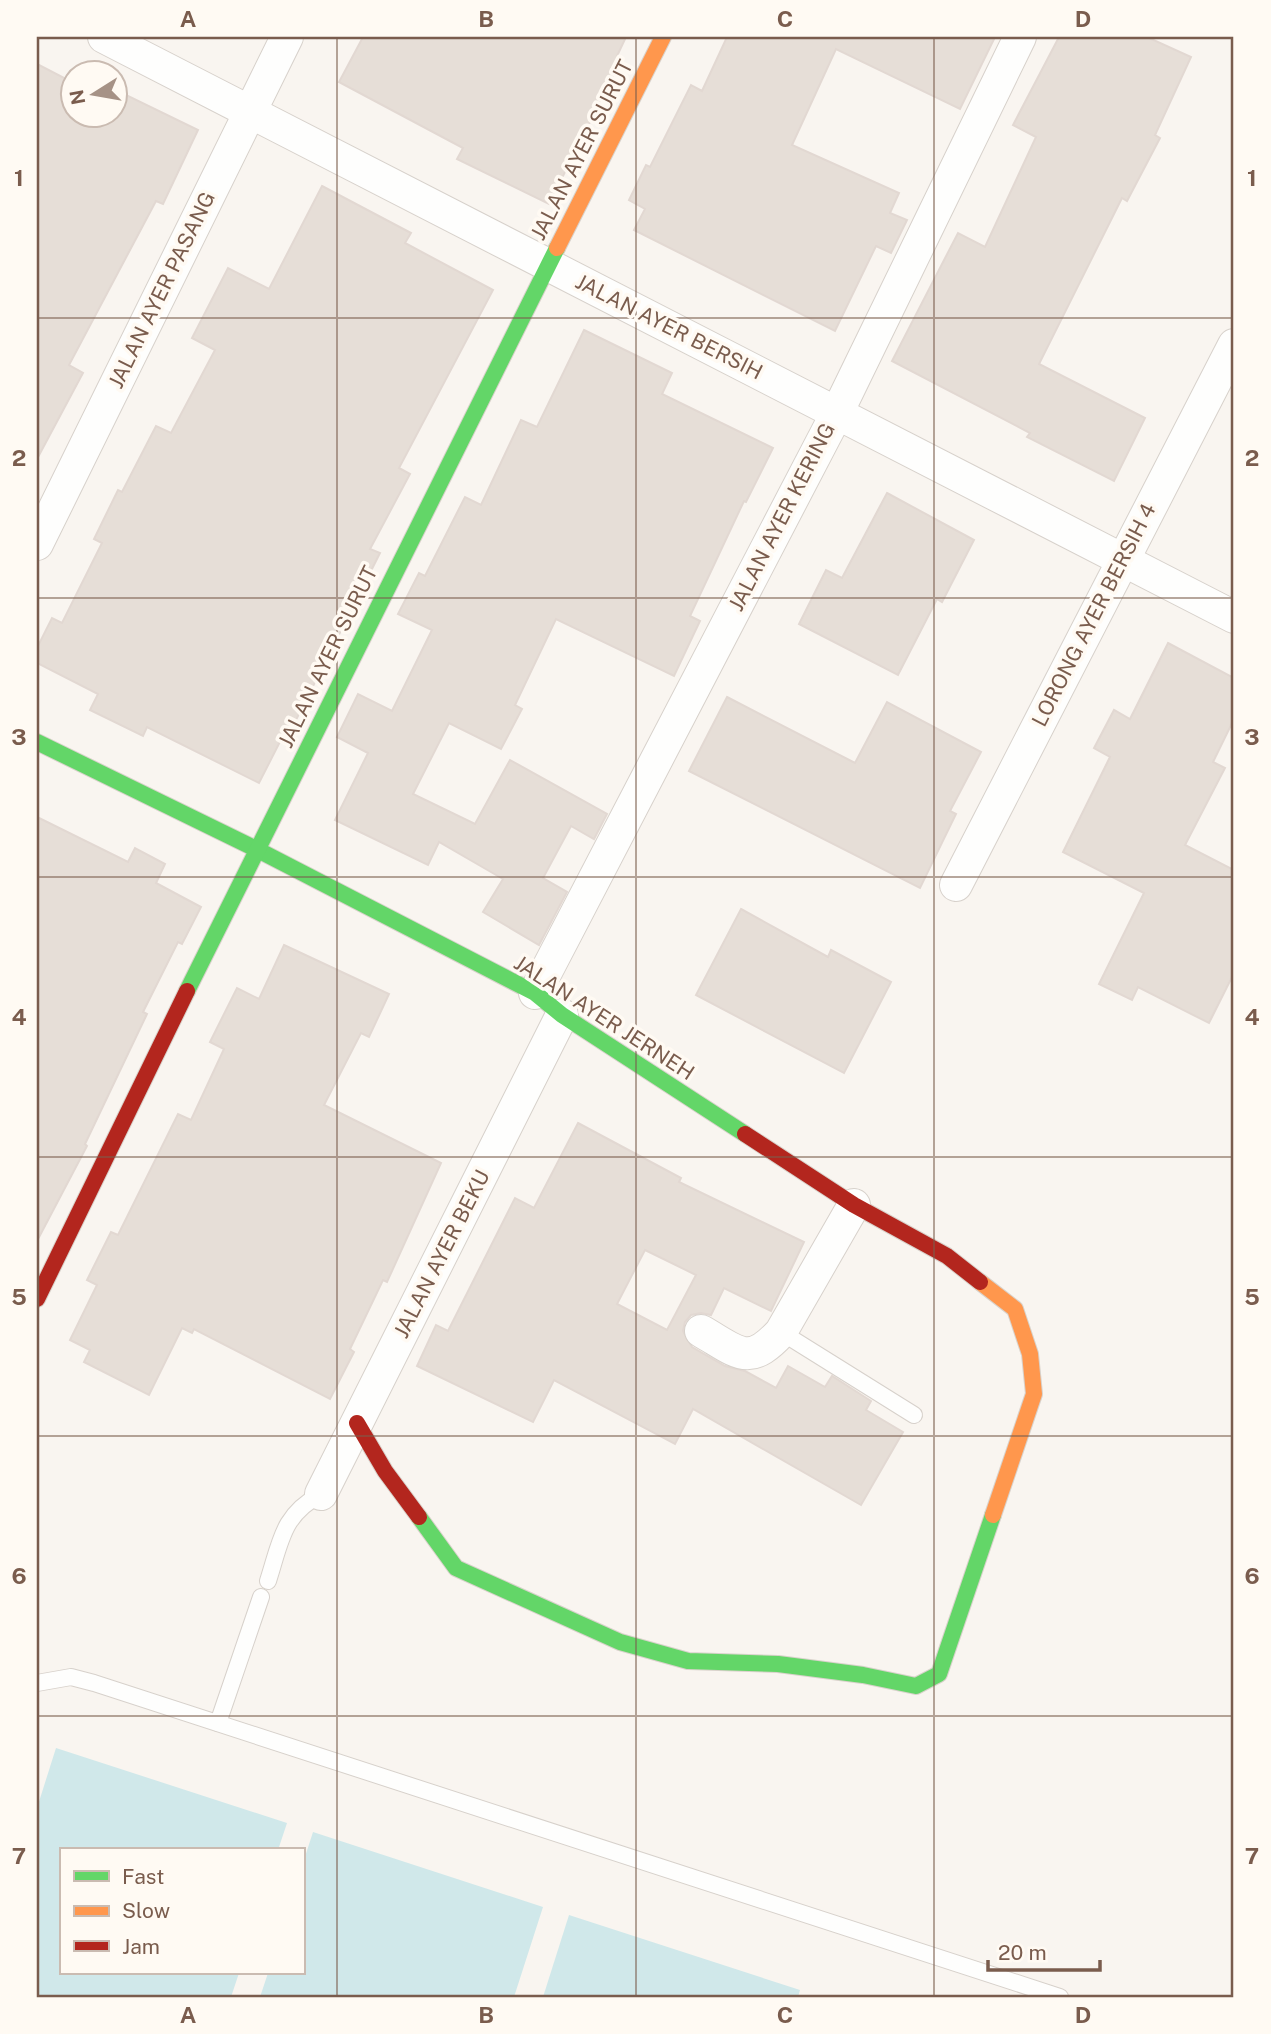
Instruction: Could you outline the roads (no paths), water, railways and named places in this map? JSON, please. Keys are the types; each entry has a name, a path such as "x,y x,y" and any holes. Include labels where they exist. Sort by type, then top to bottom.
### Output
{"street":[{"name":"JALAN AYER BERSIH","path":"104,37 1234,617"},
{"name":"JALAN AYER PASANG","path":"37,544 287,37"},
{"name":"JALAN AYER SURUT","path":"37,1299 256,849 663,37"},
{"name":"JALAN AYER KERING","path":"535,993 837,413 1020,37"},
{"name":"LORONG AYER BERSIH 4","path":"956,885 1234,345"},
{"name":"JALAN AYER JERNEH","path":"37,742 256,849 535,993 562,1015 854,1205 947,1256 1015,1309 1030,1354 1034,1394 939,1674 916,1686 863,1675 778,1664 688,1661 621,1642 456,1568 385,1471 357,1423"},
{"name":"JALAN AYER BEKU","path":"321,1494 562,1015"},
{"path":"701,1331 744,1355 752,1356 765,1349 781,1332 854,1205"}],"lane":[{"path":"781,1332 914,1415"},
{"path":"268,1581 286,1526 299,1506 321,1494"},
{"path":"218,1723 261,1597"},
{"path":"37,1683 71,1677 1060,1997"}],"water":[{"path":"56,1748 287,1823 279,1848 60,1848 60,1974 239,1974 231,1997 37,1997 37,1808"},
{"path":"313,1832 543,1907 514,1997 260,1997 268,1974 304,1974 304,1860"},
{"path":"569,1915 800,1990 798,1997 543,1997"}]}
